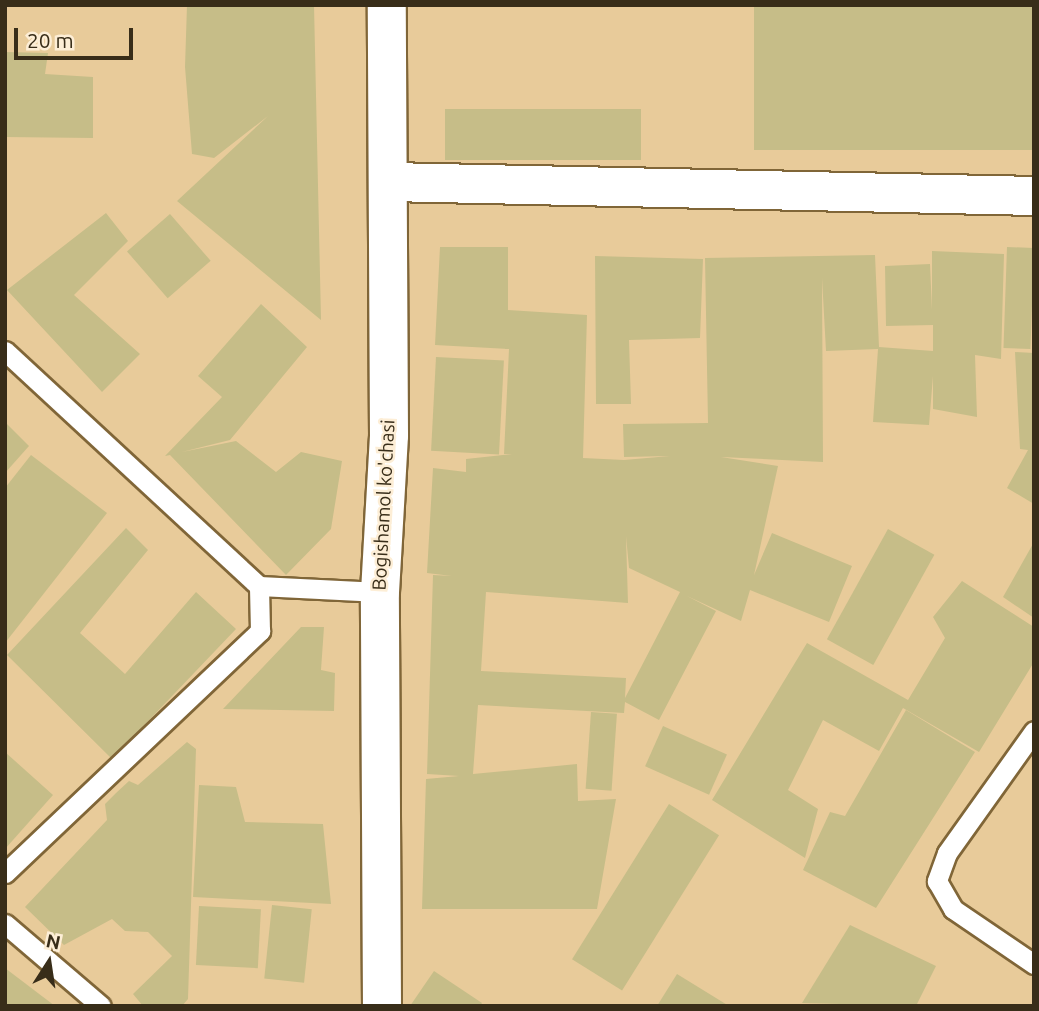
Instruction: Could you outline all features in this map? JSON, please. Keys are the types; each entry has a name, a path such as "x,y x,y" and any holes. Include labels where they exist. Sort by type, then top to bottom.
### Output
{"street":[{"name":"Bogishamol ko'chasi","path":"382,1006 380,592 389,435 387,5"},
{"path":"389,182 1034,196"}],"lane":[{"path":"5,351 259,586 380,592"},
{"path":"5,873 260,631 259,586"},
{"path":"1034,731 947,853 937,881 953,909 1034,964"},
{"path":"5,923 101,1006"}],"building":[{"path":"187,5 314,5 321,320 177,201 268,116 214,158 192,154 185,67"},
{"path":"754,5 1034,5 1034,150 754,150"},
{"path":"5,52 48,53 45,74 93,77 93,138 5,137"},
{"path":"445,109 641,109 641,160 445,160"},
{"path":"106,213 128,241 74,295 140,354 102,392 7,290"},
{"path":"170,214 211,261 168,298 127,251"},
{"path":"440,247 508,247 508,310 587,315 583,458 624,460 670,456 624,457 623,424 708,423 705,258 875,255 879,347 933,351 933,325 886,326 885,266 930,264 932,310 932,251 1004,254 1001,359 975,355 977,417 933,409 933,376 929,425 873,422 878,349 826,351 822,278 823,462 721,457 778,466 754,575 772,533 852,566 829,622 750,590 741,621 687,596 716,611 659,720 625,702 624,713 478,705 473,774 577,764 578,801 616,799 597,909 422,909 426,779 459,776 427,774 433,575 452,576 427,573 433,468 466,472 466,459 512,454 504,454 509,349 435,345","holes":["626,536 629,568 680,592 625,698 626,678 481,671 486,592 628,603"]},
{"path":"1007,247 1034,248 1030,349 1003,348"},
{"path":"595,256 703,259 700,338 629,340 631,404 596,404"},
{"path":"261,304 307,347 230,440 182,452 236,441 276,472 301,452 342,461 331,529 286,575 170,455 165,456 222,397 198,376"},
{"path":"1015,352 1034,353 1034,504 1007,488 1028,450 1020,449"},
{"path":"436,357 504,361 499,454 431,451"},
{"path":"5,422 29,446 5,473"},
{"path":"31,455 107,513 5,643 5,488"},
{"path":"126,528 148,550 80,633 125,674 196,592 236,629 112,759 7,655"},
{"path":"888,529 934,555 873,665 827,639"},
{"path":"1034,542 1034,618 1003,597"},
{"path":"962,581 1034,627 1034,662 979,752 903,708 879,751 823,720 788,790 818,809 805,858 712,800 807,643 908,700 945,638 933,617"},
{"path":"301,627 324,627 321,670 335,673 334,711 223,709"},
{"path":"906,710 975,752 876,908 803,870 830,812 845,816"},
{"path":"591,712 617,714 612,791 586,789"},
{"path":"663,726 727,754 709,795 645,766"},
{"path":"187,742 196,749 188,999 182,1006 143,1006 133,994 172,956 148,932 125,931 112,919 64,945 25,907 107,820 105,804 129,781 138,785"},
{"path":"5,752 53,795 5,849"},
{"path":"199,785 236,787 245,822 323,824 331,904 193,897"},
{"path":"669,804 719,835 622,990 572,959"},
{"path":"272,905 312,909 304,983 264,979"},
{"path":"199,906 261,909 258,968 196,965"},
{"path":"850,925 936,966 916,1006 802,1003"},
{"path":"5,968 55,1006 5,1006"},
{"path":"434,971 482,1003 480,1006 410,1006"},
{"path":"677,974 729,1006 657,1006"}]}
